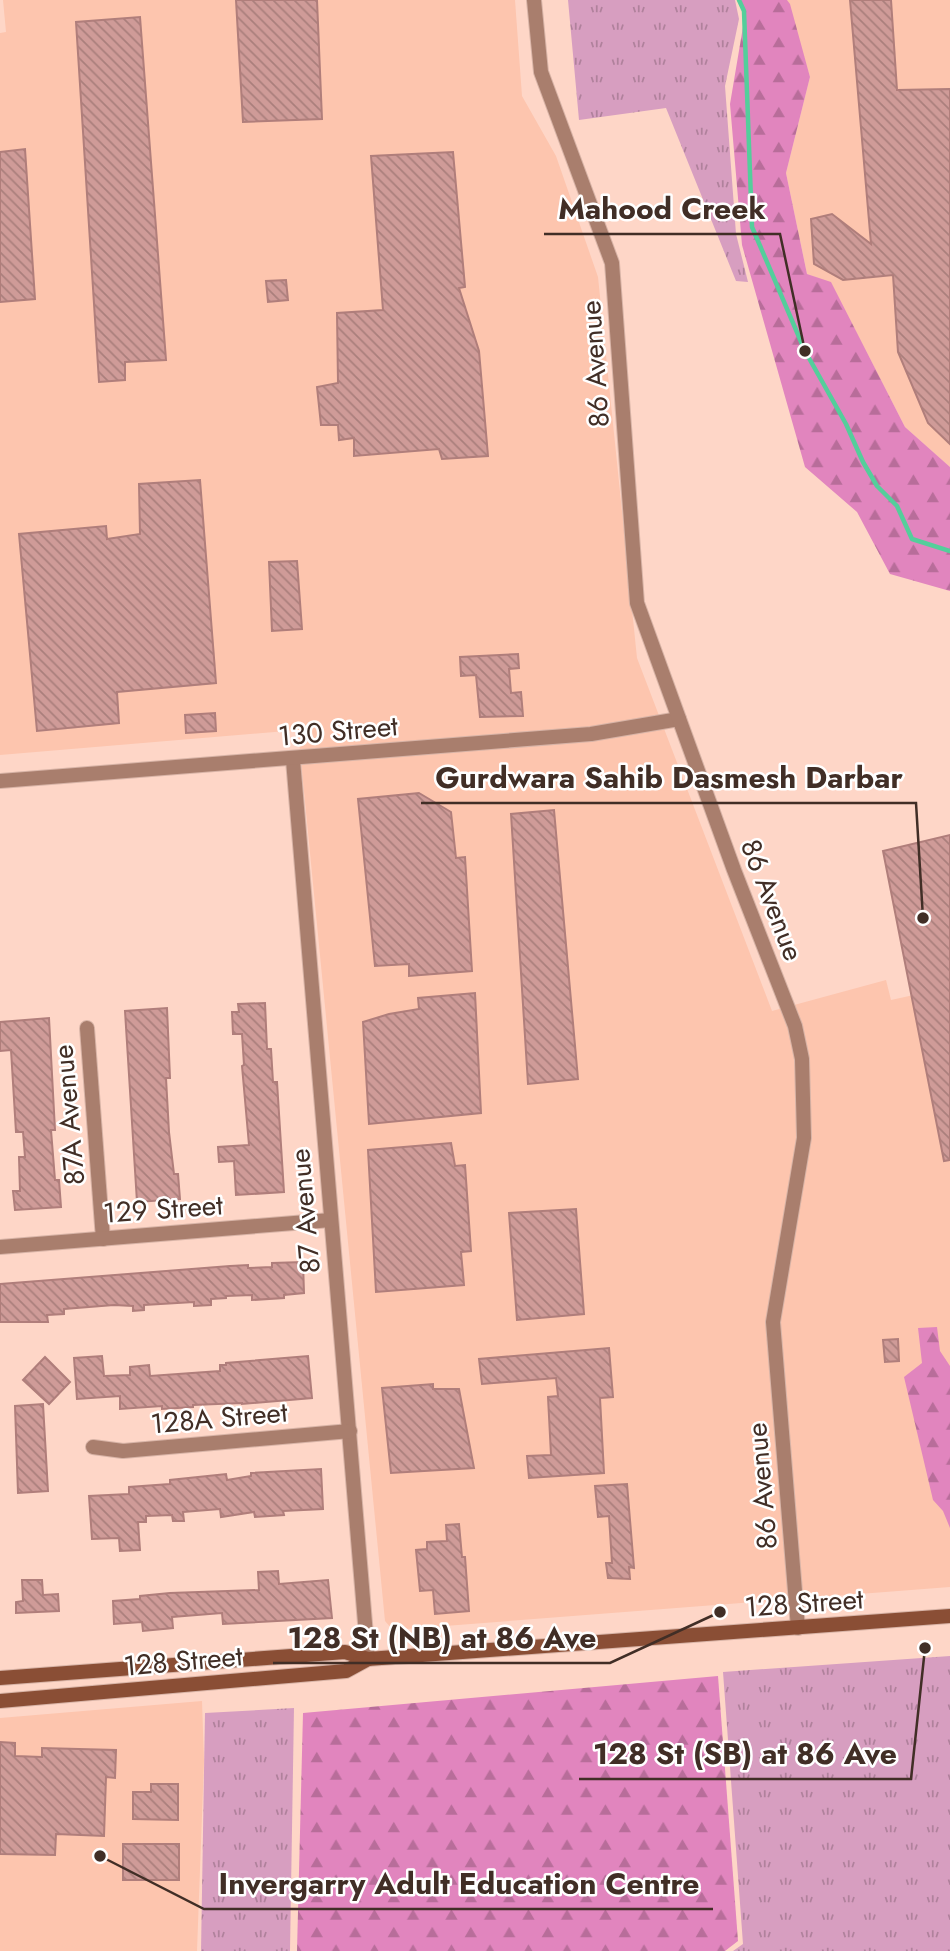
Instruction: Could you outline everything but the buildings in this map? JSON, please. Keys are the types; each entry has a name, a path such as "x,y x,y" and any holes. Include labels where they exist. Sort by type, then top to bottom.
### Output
{"main road":[{"name":"128 Street","path":"0,1678 345,1652 368,1659 950,1616"},
{"name":"128 Street","path":"0,1701 346,1671 368,1659"}],"street":[{"name":"86 Avenue","path":"534,0 541,72 612,263 637,603 734,870 795,1026 802,1059 804,1138 773,1322 798,1628"},
{"name":"130 Street","path":"0,781 293,760 591,734 679,719"},
{"name":"87 Avenue","path":"293,760 368,1659"},
{"name":"87A Avenue","path":"87,1028 103,1239"},
{"name":"129 Street","path":"0,1247 331,1220"},
{"name":"128A Street","path":"93,1447 122,1451 350,1432"}],"shaded area":[{"path":"3,0 515,0 522,96 556,156 598,277 637,658 772,1011 886,980 891,1000 950,987 950,1587 393,1630 385,1621 298,730 0,755 0,33 6,32"},
{"path":"787,0 950,0 950,467 905,427 831,283 807,274 786,173 810,77"},
{"path":"202,1701 204,1761 197,1951 0,1951 0,1718"}],"green space":[{"path":"568,0 735,0 739,19 725,86 736,234 748,282 736,281 666,108 579,120"},
{"path":"741,0 787,0 790,4 810,77 786,173 807,274 831,282 905,427 950,467 950,591 890,574 857,512 805,467 742,245 730,104 745,15"},
{"path":"937,1327 940,1351 950,1366 950,1528 943,1511 933,1500 904,1377 922,1363 918,1328"},
{"path":"950,1656 950,1951 733,1951 743,1944 723,1672"},
{"path":"718,1676 738,1941 725,1951 297,1951 303,1713"},
{"path":"294,1708 290,1951 201,1951 205,1713"}],"waterway":[{"path":"739,0 744,11 752,227 805,351 877,486 897,506 912,539 950,551"}],"place":[{"name":"Mahood Creek","path":"805,351"},
{"name":"Gurdwara Sahib Dasmesh Darbar","path":"923,918"},
{"name":"128 St (NB) at 86 Ave","path":"720,1612"},
{"name":"128 St (SB) at 86 Ave","path":"925,1648"},
{"name":"Invergarry Adult Education Centre","path":"100,1856"}]}
